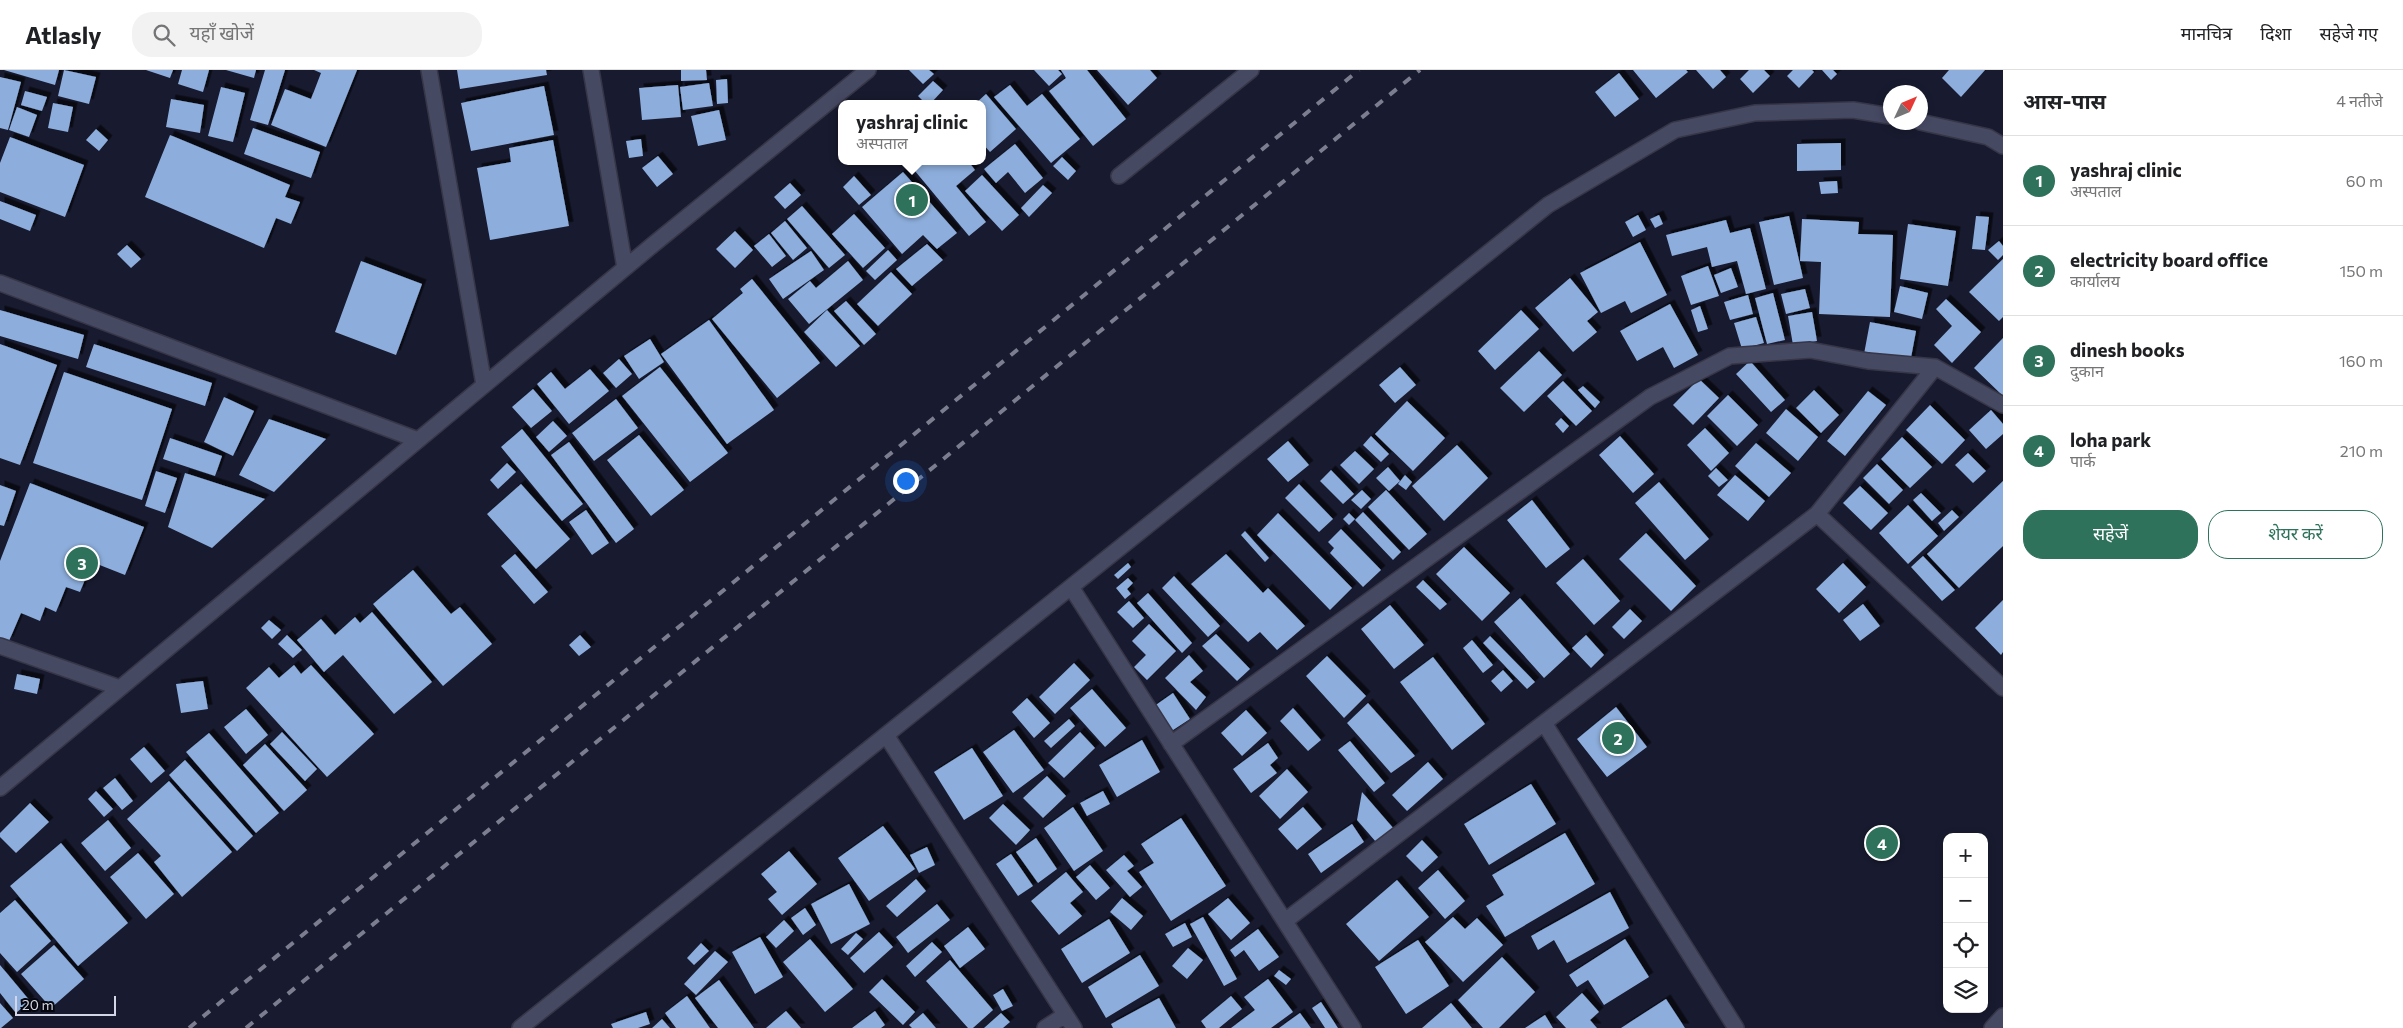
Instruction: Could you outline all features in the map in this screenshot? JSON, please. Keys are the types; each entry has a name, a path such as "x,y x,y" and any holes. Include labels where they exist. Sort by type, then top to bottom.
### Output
{"street":[{"path":"429,70 484,385"},
{"path":"591,70 625,268"},
{"path":"0,788 625,268 868,70"},
{"path":"1119,176 1251,70"},
{"path":"520,1028 1548,205 1675,130 1755,113 1853,110 1883,115"},
{"path":"1928,124 1988,137 2003,146"},
{"path":"0,283 418,440"},
{"path":"1171,744 1650,397 1730,356 1810,350 1868,361 1935,367 2003,405"},
{"path":"1285,921 1817,514 1935,367"},
{"path":"1817,514 2003,688"},
{"path":"1070,587 1353,1028"},
{"path":"0,646 120,688"},
{"path":"1544,723 1736,1028"},
{"path":"886,735 1074,1028"},
{"path":"1045,1028 1065,1015"},
{"path":"1992,1028 2003,1016"}],"building":[{"path":"4,70 59,70 55,85"},
{"path":"64,70 96,77 89,104 58,96"},
{"path":"146,70 173,70 170,78"},
{"path":"182,70 209,70 203,92 178,84"},
{"path":"226,70 256,70 254,78"},
{"path":"265,70 285,70 268,125 250,120"},
{"path":"314,70 357,70 326,147 271,125 285,89 311,99 321,73"},
{"path":"457,70 546,70 547,75 460,89"},
{"path":"681,70 706,70 707,80 681,81"},
{"path":"909,70 929,70 934,74 923,84"},
{"path":"1034,70 1058,70 1062,74 1049,86"},
{"path":"1061,70 1087,70 1126,119 1093,146 1049,91 1066,78"},
{"path":"1097,70 1150,70 1157,78 1128,105"},
{"path":"1633,70 1686,70 1688,72 1656,98"},
{"path":"1696,70 1720,70 1726,77 1713,89"},
{"path":"1749,70 1764,70 1770,76 1753,93 1740,79"},
{"path":"1793,70 1812,70 1814,72 1799,88 1787,76"},
{"path":"1822,70 1833,70 1837,74 1831,80"},
{"path":"1949,70 1985,70 1961,97 1942,78"},
{"path":"1619,73 1639,99 1615,117 1595,92"},
{"path":"0,77 21,82 8,130 0,128"},
{"path":"727,79 728,103 717,104 716,80"},
{"path":"933,81 943,90 934,100 922,100 918,96"},
{"path":"709,83 713,106 683,110 680,87"},
{"path":"678,85 681,117 642,120 639,88"},
{"path":"1010,85 1027,106 1042,94 1080,139 1051,163 994,97"},
{"path":"544,86 554,135 471,151 461,103"},
{"path":"221,87 245,93 233,142 208,136"},
{"path":"25,91 47,97 42,111 21,105"},
{"path":"986,94 1016,129 990,152 986,148 986,100 979,100"},
{"path":"171,99 204,105 200,133 166,127"},
{"path":"53,103 73,107 68,132 48,128"},
{"path":"17,107 37,115 29,137 9,130"},
{"path":"719,110 726,140 698,146 691,116"},
{"path":"253,128 320,152 311,178 244,154"},
{"path":"96,129 108,140 99,151 86,140"},
{"path":"170,135 290,185 285,197 300,202 291,224 276,218 264,248 145,197"},
{"path":"10,137 84,165 65,217 0,192 0,163"},
{"path":"641,139 643,156 629,158 626,141"},
{"path":"553,140 569,226 490,240 477,168 511,162 509,148"},
{"path":"1841,143 1841,170 1797,171 1797,144"},
{"path":"1015,144 1043,178 1025,193 1008,172 996,183 984,169"},
{"path":"658,156 673,174 657,187 642,168"},
{"path":"1062,157 1076,171 1068,180 1053,166"},
{"path":"910,165 971,165 975,170 956,186 986,222 969,236"},
{"path":"903,172 957,233 937,249 923,235 902,254 862,207"},
{"path":"982,175 1019,215 1002,231 965,191"},
{"path":"854,176 871,195 859,205 843,187"},
{"path":"1837,181 1838,193 1821,194 1819,182"},
{"path":"790,183 801,195 785,209 774,197"},
{"path":"1043,185 1052,193 1029,217 1021,208"},
{"path":"0,201 36,215 30,231 0,219"},
{"path":"802,206 845,255 829,268 787,219"},
{"path":"854,214 885,248 863,268 832,234"},
{"path":"1638,215 1646,230 1633,237 1625,222"},
{"path":"1659,215 1663,224 1655,228 1650,219"},
{"path":"1789,216 1803,278 1774,285 1759,222"},
{"path":"1976,216 1989,217 1985,250 1972,249"},
{"path":"1802,219 1859,222 1858,234 1893,235 1890,317 1819,314 1821,262 1800,261"},
{"path":"1726,220 1730,233 1750,228 1766,289 1746,294 1737,261 1712,267 1707,247 1672,256 1666,235"},
{"path":"785,221 807,248 793,260 771,233"},
{"path":"1908,224 1956,231 1948,286 1900,279"},
{"path":"735,231 753,250 735,268 716,249"},
{"path":"769,234 786,256 772,267 754,246"},
{"path":"1999,241 2003,246 2003,255 1998,260 1988,250"},
{"path":"1640,242 1667,295 1631,313 1625,301 1601,313 1580,273"},
{"path":"927,244 943,260 912,286 896,269"},
{"path":"127,245 141,259 131,268 117,254"},
{"path":"888,250 897,260 875,280 866,271"},
{"path":"811,251 824,270 783,299 769,279"},
{"path":"2003,259 2003,317 1999,321 1969,292"},
{"path":"361,261 422,284 396,355 335,332"},
{"path":"848,261 863,280 809,324 788,299 810,281 816,288"},
{"path":"1708,266 1719,296 1691,305 1681,276"},
{"path":"1731,268 1738,287 1721,293 1714,275"},
{"path":"891,272 912,294 878,326 857,304"},
{"path":"1570,278 1598,312 1587,321 1597,332 1573,352 1535,308"},
{"path":"752,279 820,363 777,398 712,319 743,293 740,289"},
{"path":"1900,286 1928,293 1922,319 1894,312"},
{"path":"1805,289 1810,308 1786,314 1781,294"},
{"path":"1773,293 1785,340 1767,344 1755,298"},
{"path":"1748,295 1753,314 1730,320 1724,302"},
{"path":"1946,299 1981,332 1952,363 1934,345 1952,326 1936,309"},
{"path":"846,301 876,334 864,345 834,311"},
{"path":"1670,304 1698,355 1674,368 1663,347 1637,361 1620,331"},
{"path":"1700,306 1708,329 1698,332 1691,310"},
{"path":"0,310 84,335 78,359 0,336"},
{"path":"827,310 860,346 836,367 804,332"},
{"path":"1521,310 1539,329 1495,370 1478,351"},
{"path":"1812,312 1817,341 1793,345 1788,316"},
{"path":"1756,317 1764,343 1742,349 1734,323"},
{"path":"709,320 774,410 727,444 661,354"},
{"path":"1870,322 1916,331 1910,363 1864,354"},
{"path":"2003,338 2003,396 1974,368"},
{"path":"650,339 664,362 639,379 624,356"},
{"path":"0,344 57,365 20,465 0,458"},
{"path":"94,344 212,383 205,406 86,367"},
{"path":"1539,351 1562,375 1524,412 1500,388"},
{"path":"619,359 632,374 616,388 603,373"},
{"path":"1750,361 1785,400 1771,412 1736,374"},
{"path":"660,367 728,453 690,482 622,396"},
{"path":"1400,367 1416,385 1395,403 1379,385"},
{"path":"590,369 609,391 569,424 537,384 551,372 565,389"},
{"path":"64,372 172,409 142,500 33,463"},
{"path":"1699,379 1719,398 1693,425 1673,405"},
{"path":"1563,381 1592,411 1576,426 1547,396"},
{"path":"1583,386 1600,402 1595,408 1578,390"},
{"path":"533,389 552,411 531,428 512,407"},
{"path":"1814,390 1839,415 1821,433 1796,408"},
{"path":"1868,391 1886,405 1845,456 1827,441"},
{"path":"1728,395 1758,425 1737,446 1707,416"},
{"path":"224,397 254,411 233,456 204,442"},
{"path":"616,399 638,428 594,461 572,433"},
{"path":"1407,401 1445,438 1413,471 1375,434"},
{"path":"1930,405 1965,440 1942,464 1906,430"},
{"path":"1786,409 1818,437 1798,461 1766,433"},
{"path":"1991,410 2003,424 2003,434 1986,449 1969,430"},
{"path":"1561,418 1569,426 1563,433 1555,424"},
{"path":"269,419 326,439 274,492 239,475"},
{"path":"553,421 567,436 549,452 536,437"},
{"path":"1705,428 1729,453 1711,471 1687,445"},
{"path":"522,429 583,504 562,521 501,447"},
{"path":"639,435 684,490 651,516 607,460"},
{"path":"1371,436 1389,454 1381,462 1363,445"},
{"path":"1620,436 1654,474 1633,493 1599,455"},
{"path":"1902,437 1932,467 1910,488 1881,459"},
{"path":"170,438 222,456 215,476 163,459"},
{"path":"1288,441 1309,465 1288,482 1267,459"},
{"path":"569,442 634,529 616,543 551,455"},
{"path":"1756,443 1791,473 1769,497 1735,466"},
{"path":"1457,445 1488,478 1444,521 1412,486"},
{"path":"1355,451 1374,469 1359,484 1340,465"},
{"path":"1968,453 1986,471 1973,483 1955,465"},
{"path":"507,463 516,472 498,489 490,480"},
{"path":"1877,464 1903,490 1889,504 1863,478"},
{"path":"1388,467 1400,481 1389,491 1376,478"},
{"path":"1716,468 1728,480 1719,487 1708,476"},
{"path":"1331,470 1354,494 1343,504 1320,481"},
{"path":"156,471 177,478 165,513 145,506"},
{"path":"185,473 265,499 212,548 168,527"},
{"path":"1405,475 1412,482 1406,490 1398,484"},
{"path":"1735,475 1765,501 1748,521 1717,495"},
{"path":"2003,481 2003,546 1959,588 1927,554"},
{"path":"1659,482 1709,539 1685,560 1635,503"},
{"path":"30,483 144,527 125,575 92,562 80,592 66,587 56,612 45,607 40,621 21,613 9,641 0,638 0,561"},
{"path":"521,484 570,539 536,569 487,514"},
{"path":"1299,484 1333,519 1319,532 1285,498"},
{"path":"0,485 16,491 4,526 0,525"},
{"path":"1860,486 1888,513 1871,530 1843,503"},
{"path":"1362,490 1371,499 1361,509 1351,500"},
{"path":"1386,490 1427,534 1409,550 1368,507"},
{"path":"1921,493 1941,513 1932,521 1913,500"},
{"path":"1532,500 1570,549 1546,568 1507,520"},
{"path":"1908,505 1938,536 1908,564 1879,533"},
{"path":"586,510 609,543 592,555 569,522"},
{"path":"1952,510 1959,517 1944,531 1938,523"},
{"path":"1363,512 1401,552 1393,560 1355,520"},
{"path":"1278,513 1352,588 1330,610 1257,535"},
{"path":"1349,513 1355,519 1349,525 1343,519"},
{"path":"1341,529 1381,570 1363,587 1330,553 1334,548 1328,542"},
{"path":"1245,531 1269,558 1265,562 1241,535"},
{"path":"1646,533 1696,586 1671,611 1619,559"},
{"path":"1464,547 1510,593 1482,621 1436,574"},
{"path":"515,554 548,592 534,604 501,566"},
{"path":"1226,554 1263,593 1268,588 1305,626 1277,650 1260,632 1248,642 1191,584"},
{"path":"1923,556 1955,590 1942,601 1911,567"},
{"path":"1583,559 1620,601 1594,625 1556,583"},
{"path":"1128,563 1131,567 1118,579 1114,575"},
{"path":"1843,563 1866,587 1839,613 1816,589"},
{"path":"413,570 451,614 460,607 492,644 443,686 373,604"},
{"path":"1174,576 1220,626 1208,637 1162,588"},
{"path":"1128,578 1133,583 1127,589 1131,594 1125,599 1116,588"},
{"path":"1423,580 1447,604 1440,610 1416,587"},
{"path":"1148,593 1192,643 1182,653 1137,603"},
{"path":"1520,598 1570,654 1544,678 1494,622"},
{"path":"2003,600 2003,652 2001,655 1975,628"},
{"path":"1129,601 1144,618 1133,628 1117,612"},
{"path":"1863,604 1880,626 1860,641 1843,620"},
{"path":"1390,605 1424,645 1394,669 1361,629"},
{"path":"1630,609 1642,621 1624,639 1612,627"},
{"path":"372,612 432,682 394,714 343,655 324,672 297,640 321,619 335,635 355,617 360,623"},
{"path":"269,620 281,630 272,639 261,628"},
{"path":"1149,624 1176,651 1147,680 1134,667 1146,655 1132,641"},
{"path":"1216,634 1250,669 1237,681 1202,646"},
{"path":"287,635 302,650 293,658 278,644"},
{"path":"580,635 591,647 579,656 569,645"},
{"path":"1586,635 1604,655 1591,668 1572,648"},
{"path":"1490,636 1535,682 1527,689 1483,643"},
{"path":"1472,640 1493,665 1483,673 1463,648"},
{"path":"1189,655 1203,671 1190,682 1206,697 1196,710 1165,678"},
{"path":"1327,656 1366,696 1344,718 1306,676"},
{"path":"1433,657 1485,724 1452,750 1400,682"},
{"path":"1074,663 1090,680 1055,714 1039,697"},
{"path":"294,665 301,674 311,665 374,734 327,777 246,688 269,667 279,678"},
{"path":"1503,670 1513,681 1501,692 1491,681"},
{"path":"17,674 40,679 37,694 14,689"},
{"path":"203,681 208,709 181,713 176,684"},
{"path":"1092,689 1126,728 1105,747 1070,708"},
{"path":"1173,693 1190,719 1170,732 1153,707"},
{"path":"1027,698 1050,723 1034,738 1012,712"},
{"path":"1368,703 1415,756 1391,773 1347,723"},
{"path":"1616,707 1647,747 1607,777 1577,739"},
{"path":"1293,708 1321,740 1308,751 1280,721"},
{"path":"246,709 268,735 246,754 224,727"},
{"path":"1246,710 1267,733 1242,756 1221,733"},
{"path":"1069,719 1075,726 1051,748 1044,741"},
{"path":"1014,730 1044,770 1013,793 983,752"},
{"path":"282,732 317,769 305,781 270,744"},
{"path":"1080,732 1095,748 1064,778 1048,763"},
{"path":"209,733 279,813 256,833 186,752"},
{"path":"1142,740 1160,772 1117,797 1099,765"},
{"path":"1350,741 1385,783 1374,792 1338,750"},
{"path":"1268,743 1278,758 1270,765 1277,773 1251,793 1233,769"},
{"path":"265,744 307,790 284,811 243,765"},
{"path":"144,747 165,771 151,783 130,759"},
{"path":"972,748 1003,796 964,820 934,772"},
{"path":"185,760 253,836 237,851 169,775"},
{"path":"1428,762 1443,779 1407,811 1392,795"},
{"path":"1287,769 1308,792 1280,819 1259,796"},
{"path":"1047,776 1066,796 1043,818 1023,798"},
{"path":"115,778 133,801 122,810 103,788"},
{"path":"169,781 232,852 182,897 154,862 161,856 127,819"},
{"path":"1531,784 1556,824 1489,865 1464,824"},
{"path":"96,791 113,809 104,817 88,799"},
{"path":"1103,791 1110,804 1087,816 1080,803"},
{"path":"1362,792 1394,829 1376,842 1357,820"},
{"path":"30,803 49,822 16,853 0,837 0,833"},
{"path":"1003,804 1030,830 1016,845 989,818"},
{"path":"1073,807 1103,851 1074,871 1044,828"},
{"path":"1303,807 1322,829 1297,850 1278,829"},
{"path":"1181,818 1226,886 1171,921 1139,872 1154,863 1141,844"},
{"path":"108,820 131,848 105,871 81,843"},
{"path":"1352,824 1364,842 1321,873 1308,854"},
{"path":"883,826 915,869 869,901 838,858"},
{"path":"1565,833 1595,884 1505,937 1486,906 1504,895 1492,875"},
{"path":"1036,838 1057,869 1038,883 1016,852"},
{"path":"1422,840 1438,857 1422,872 1406,856"},
{"path":"61,843 128,923 78,966 10,886"},
{"path":"927,847 935,865 919,873 910,855"},
{"path":"789,851 817,884 782,915 768,899 777,892 761,874"},
{"path":"138,853 174,894 146,919 110,877"},
{"path":"1011,854 1033,886 1018,896 996,864"},
{"path":"1124,855 1134,866 1127,871 1142,887 1130,897 1106,870"},
{"path":"1090,865 1110,888 1096,900 1076,877"},
{"path":"1438,870 1465,901 1445,919 1418,888"},
{"path":"1066,872 1083,892 1070,903 1082,916 1059,935 1031,901"},
{"path":"916,879 926,891 897,917 886,906"},
{"path":"1397,880 1429,917 1379,961 1346,924"},
{"path":"849,884 870,924 831,944 811,904"},
{"path":"1610,892 1629,928 1567,963 1554,940 1538,950 1531,936"},
{"path":"1122,898 1143,916 1131,930 1110,912"},
{"path":"1228,898 1250,923 1231,940 1208,914"},
{"path":"15,900 51,941 17,972 0,953 0,913"},
{"path":"937,904 950,920 908,953 896,937"},
{"path":"805,908 816,925 803,935 791,918"},
{"path":"1203,917 1237,979 1224,986 1190,924"},
{"path":"1453,917 1465,929 1477,918 1503,945 1463,982 1425,942"},
{"path":"1109,919 1130,953 1082,983 1061,949"},
{"path":"784,920 794,931 776,948 766,937"},
{"path":"1185,923 1192,937 1173,947 1165,934"},
{"path":"968,927 985,949 960,968 944,946"},
{"path":"1258,929 1279,957 1259,971 1244,950 1235,957 1230,950"},
{"path":"879,932 893,947 864,973 850,958"},
{"path":"856,933 863,939 848,955 841,949"},
{"path":"760,937 783,977 755,994 732,952"},
{"path":"810,939 853,989 825,1012 783,962"},
{"path":"1625,939 1649,977 1604,1005 1588,980 1577,987 1569,975"},
{"path":"1418,940 1449,986 1406,1014 1375,967"},
{"path":"932,942 942,952 915,977 906,966"},
{"path":"701,943 709,951 694,965 687,958"},
{"path":"54,945 84,979 51,1008 21,974"},
{"path":"1188,948 1203,960 1187,979 1172,966"},
{"path":"715,951 728,962 696,995 684,984"},
{"path":"1140,955 1159,986 1106,1018 1088,987"},
{"path":"1502,957 1535,992 1499,1028 1483,1028 1458,1000"},
{"path":"950,960 993,1010 973,1028 968,1028 926,981"},
{"path":"0,965 30,1001 16,1013 0,993"},
{"path":"1279,970 1291,979 1286,985 1274,976"},
{"path":"882,979 915,1012 903,1025 869,992"},
{"path":"1268,979 1293,1012 1271,1028 1231,1028 1255,1010 1244,997"},
{"path":"719,980 754,1028 718,1028 695,998"},
{"path":"1003,989 1013,1006 1002,1011 993,995"},
{"path":"1582,993 1599,1012 1590,1020 1597,1028 1566,1028 1556,1017"},
{"path":"687,996 710,1028 676,1028 665,1013"},
{"path":"1231,996 1242,1009 1219,1028 1206,1028 1201,1021"},
{"path":"1159,998 1176,1028 1113,1028 1111,1024"},
{"path":"1666,999 1685,1028 1621,1028"},
{"path":"1321,1002 1338,1028 1325,1028 1312,1008"},
{"path":"0,1003 13,1018 1,1028 0,1028"},
{"path":"1451,1003 1472,1028 1422,1028"},
{"path":"786,1011 801,1028 766,1028"},
{"path":"875,1011 885,1025 881,1028 852,1028"},
{"path":"646,1012 650,1024 638,1028 613,1028 611,1024"},
{"path":"923,1013 936,1028 912,1028 909,1025"},
{"path":"1001,1013 1010,1022 1003,1028 984,1028"},
{"path":"1300,1013 1311,1028 1279,1028"},
{"path":"1545,1015 1553,1028 1525,1028"},
{"path":"662,1019 670,1028 652,1028"}],"railway":[{"path":"189,1028 1359,70"},
{"path":"246,1028 1420,70"}],"place":[{"name":"yashraj clinic","path":"912,200"},
{"name":"dinesh books","path":"82,563"},
{"name":"electricity board office","path":"1618,738"},
{"name":"loha park","path":"1882,843"}]}
